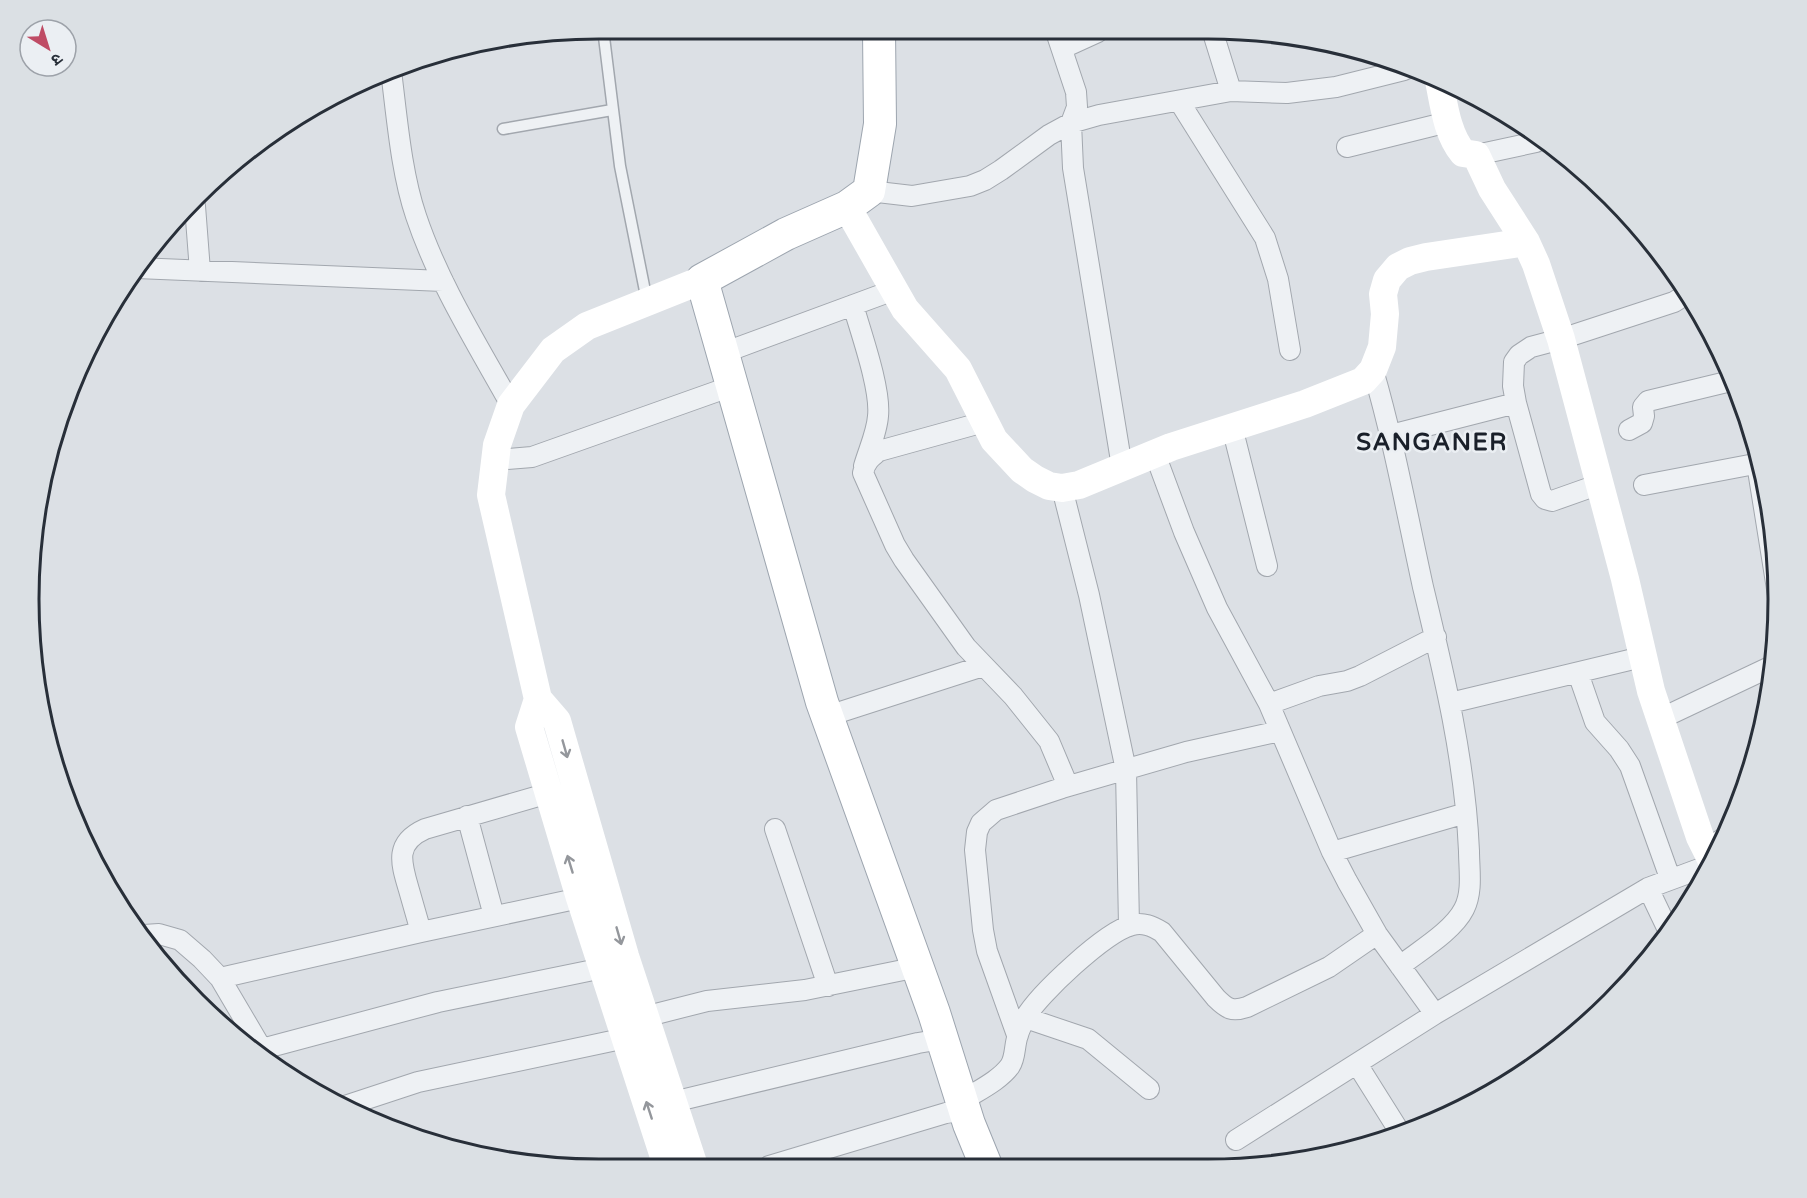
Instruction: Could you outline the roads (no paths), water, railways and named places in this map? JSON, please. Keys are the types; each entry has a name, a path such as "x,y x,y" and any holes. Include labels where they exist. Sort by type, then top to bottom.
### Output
{"main road":[{"path":"879,39 880,124 858,199 786,234 702,280 828,716 918,967 963,1106 984,1159"}],"street":[{"path":"1215,39 1231,92"},
{"path":"1059,40 1077,92 1077,107 1071,123 1074,168 1122,467"},
{"path":"1396,72 1336,87 1274,93 1231,92 1099,115 1071,123 1049,135 1001,170 970,186 912,196 858,199 894,291 918,325 958,369 994,440 1022,470 1042,483 1062,488 1079,485 1155,454 1343,390 1363,381 1379,360 1385,333 1383,294 1387,279 1398,267 1426,257 1526,242"},
{"path":"392,79 402,154 415,215 443,281 511,405"},
{"path":"1441,90 1448,122 1457,146 1463,153 1476,155 1532,143"},
{"path":"1179,101 1265,238 1278,279 1290,350"},
{"path":"1347,147 1448,122"},
{"path":"1476,155 1492,189 1526,242 1536,264 1561,339 1660,719 1710,846"},
{"path":"195,211 200,271"},
{"path":"147,268 443,281"},
{"path":"665,1159 635,1028 557,721 538,699 491,495 497,445 511,405 553,350 587,326 702,280"},
{"path":"723,353 894,291"},
{"path":"1600,484 1552,501 1545,499 1541,494 1516,404 1513,386 1514,362 1518,355 1531,347 1674,303 1680,298"},
{"path":"853,305 873,375 878,406 878,416 864,466 863,473 866,481 899,553 966,647 1013,696 1049,741 1068,786"},
{"path":"1373,370 1391,435 1450,703 1466,813 1469,891 1464,909 1438,937 1400,966"},
{"path":"1629,430 1642,423 1643,407 1648,400 1724,383"},
{"path":"495,460 532,457 732,386"},
{"path":"1391,435 1516,404"},
{"path":"864,466 879,451 984,422"},
{"path":"1232,427 1267,566"},
{"path":"1155,454 1217,608 1269,704 1332,852 1377,934 1435,1014"},
{"path":"1644,486 1751,465"},
{"path":"1062,488 1089,595 1126,770 1129,926"},
{"path":"1269,704 1319,686 1360,676 1436,637"},
{"path":"1450,703 1642,657"},
{"path":"828,716 983,666"},
{"path":"1660,719 1763,670"},
{"path":"1578,673 1595,722 1619,749 1630,766 1670,878"},
{"path":"538,699 530,727 603,968 673,1102 692,1159"},
{"path":"1022,1027 987,951 975,850 977,831 981,823 996,810 1068,786 1186,752 1280,731"},
{"path":"421,932 402,866 404,845 415,833 549,793"},
{"path":"1332,852 1466,813"},
{"path":"467,816 494,916"},
{"path":"775,829 828,986"},
{"path":"1236,1140 1435,1014 1648,888 1704,858"},
{"path":"1648,888 1665,923"},
{"path":"220,978 580,898"},
{"path":"792,1159 963,1106 1011,1065 1022,1027 1042,996 1064,973 1105,940 1129,926 1142,924 1152,926 1162,932 1216,998 1225,1007 1235,1011 1329,968 1377,934"},
{"path":"151,935 159,934 180,940 202,958 220,978 258,1043"},
{"path":"355,1103 418,1082 635,1028 707,1001 828,986 918,967"},
{"path":"266,1049 438,1002 603,968"},
{"path":"1022,1027 1089,1039 1149,1089"},
{"path":"673,1102 942,1039"},
{"path":"1357,1064 1396,1126"}],"lane":[{"path":"604,39 612,110 628,213 647,302"},
{"path":"503,129 612,110"}],"district":[{"name":"SANGANER","path":"1432,442"}]}
